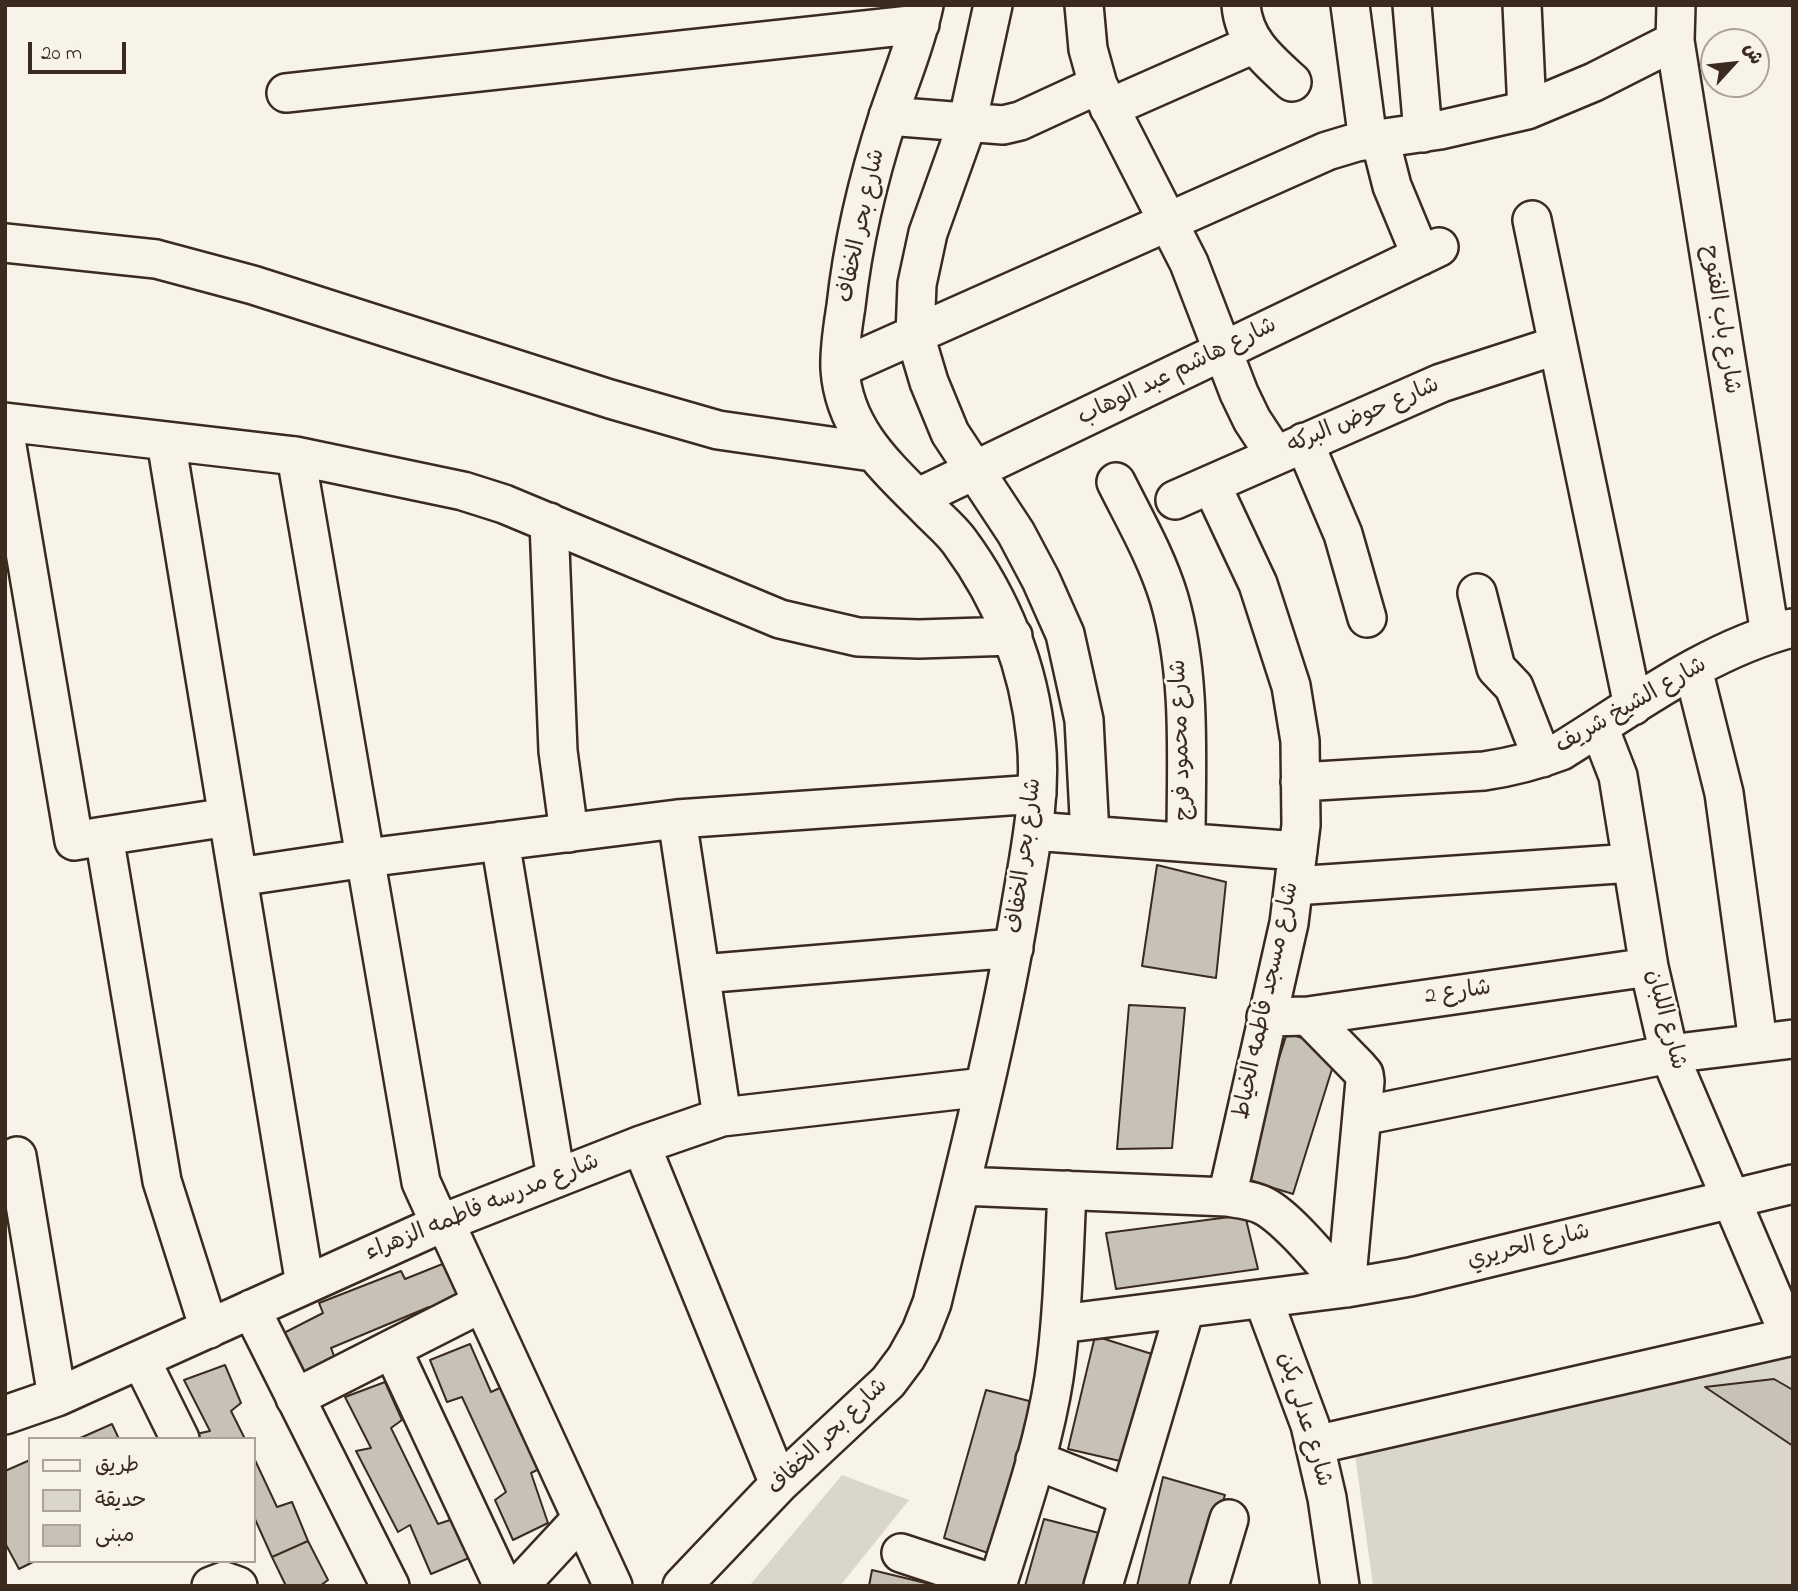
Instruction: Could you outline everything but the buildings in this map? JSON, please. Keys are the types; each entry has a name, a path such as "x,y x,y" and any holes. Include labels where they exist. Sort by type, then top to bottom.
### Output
{"street":[{"path":"993,5 967,124 928,233 917,284 915,335 929,382 950,433 1016,533 1065,634 1084,720 1090,835"},
{"path":"1084,5 1088,49 1104,97 1189,263 1222,351 1252,420 1289,449 1343,534 1367,618"},
{"path":"1241,5 1244,21 1254,44 1292,82"},
{"path":"1350,5 1374,140"},
{"path":"1412,5 1423,133"},
{"path":"1522,5 1527,110"},
{"path":"286,93 922,14"},
{"name":"شارع بحر الخفاف","path":"682,1586 779,1485 868,1404 906,1358 932,1303 1014,948 1033,831 1038,794 1037,740 1028,687 1013,636 988,585 957,538 872,452 856,427 840,368 851,262 866,192 922,14"},
{"path":"840,368 1327,151 1527,110 1594,82 1675,23"},
{"name":"شارع باب الفتوح","path":"1675,23 1781,631"},
{"path":"888,116 1003,125 1104,97 1254,44"},
{"name":"شارع هاشم عبد الوهاب","path":"917,498 1430,252 1392,186 1374,140"},
{"path":"1532,220 1633,706"},
{"path":"5,243 156,259 253,285 584,391 718,430 872,452"},
{"name":"شارع حوض البركه","path":"1175,500 1441,383 1558,345"},
{"path":"5,422 296,456 463,491 549,522 780,619 858,637 919,639 1013,636"},
{"path":"5,434 74,841 228,817"},
{"path":"166,441 305,1285"},
{"path":"296,456 421,1182 482,1303 613,1586"},
{"name":"شارع محمود فرج","path":"1116,482 1156,562 1178,633 1184,670 1186,842"},
{"name":"شارع مسجد فاطمه الخياط","path":"1211,484 1258,584 1291,686 1300,741 1301,825 1289,923 1227,1197"},
{"path":"549,522 558,751 569,833"},
{"path":"1477,593 1496,668 1514,687 1542,758"},
{"name":"شارع الشيخ شريف","path":"1300,782 1514,767 1561,751 1693,669 1781,631"},
{"path":"1362,1116 1669,1054 1775,1040 1724,793 1693,669"},
{"name":"شارع اللبان","path":"1599,727 1618,776 1649,967 1669,1054 1791,1337"},
{"path":"238,877 677,819 1038,794"},
{"path":"677,819 722,1117"},
{"path":"1033,831 1186,842 1296,868 1632,863"},
{"path":"104,836 162,1181 209,1329"},
{"path":"500,841 556,1178"},
{"path":"701,974 1014,948"},
{"name":"شارع 2","path":"1266,1017 1308,1016 1649,967"},
{"path":"1308,1016 1364,1074 1346,1288"},
{"name":"شارع مدرسه فاطمه الزهراء","path":"5,1415 57,1397 442,1223 641,1145 722,1117 984,1087"},
{"path":"641,1145 779,1485"},
{"path":"17,1156 57,1397"},
{"name":"شارع الحريري","path":"1060,1324 1346,1288 1410,1277 1793,1184"},
{"path":"961,1186 1227,1197 1262,1205 1279,1216 1346,1288"},
{"path":"901,1552 997,1585 1035,1460 1054,1380 1060,1324 1067,1190"},
{"name":"شارع عدلى يكن","path":"1263,1299 1303,1405 1315,1445 1327,1498 1340,1586"},
{"path":"295,1398 482,1303"},
{"path":"1103,1586 1185,1309"},
{"path":"251,1310 390,1586"},
{"path":"1315,1445 1791,1337"},
{"path":"392,1349 503,1586"},
{"path":"141,1360 179,1437"},
{"path":"1035,1460 1129,1497"},
{"path":"519,1586 582,1518"},
{"path":"1209,1586 1229,1519"},
{"path":"211,1586 224,1581 238,1586"}],"green space":[{"path":"1793,1353 1793,1586 1373,1586 1354,1447"},
{"path":"842,1475 909,1500 840,1586 749,1586"}]}
